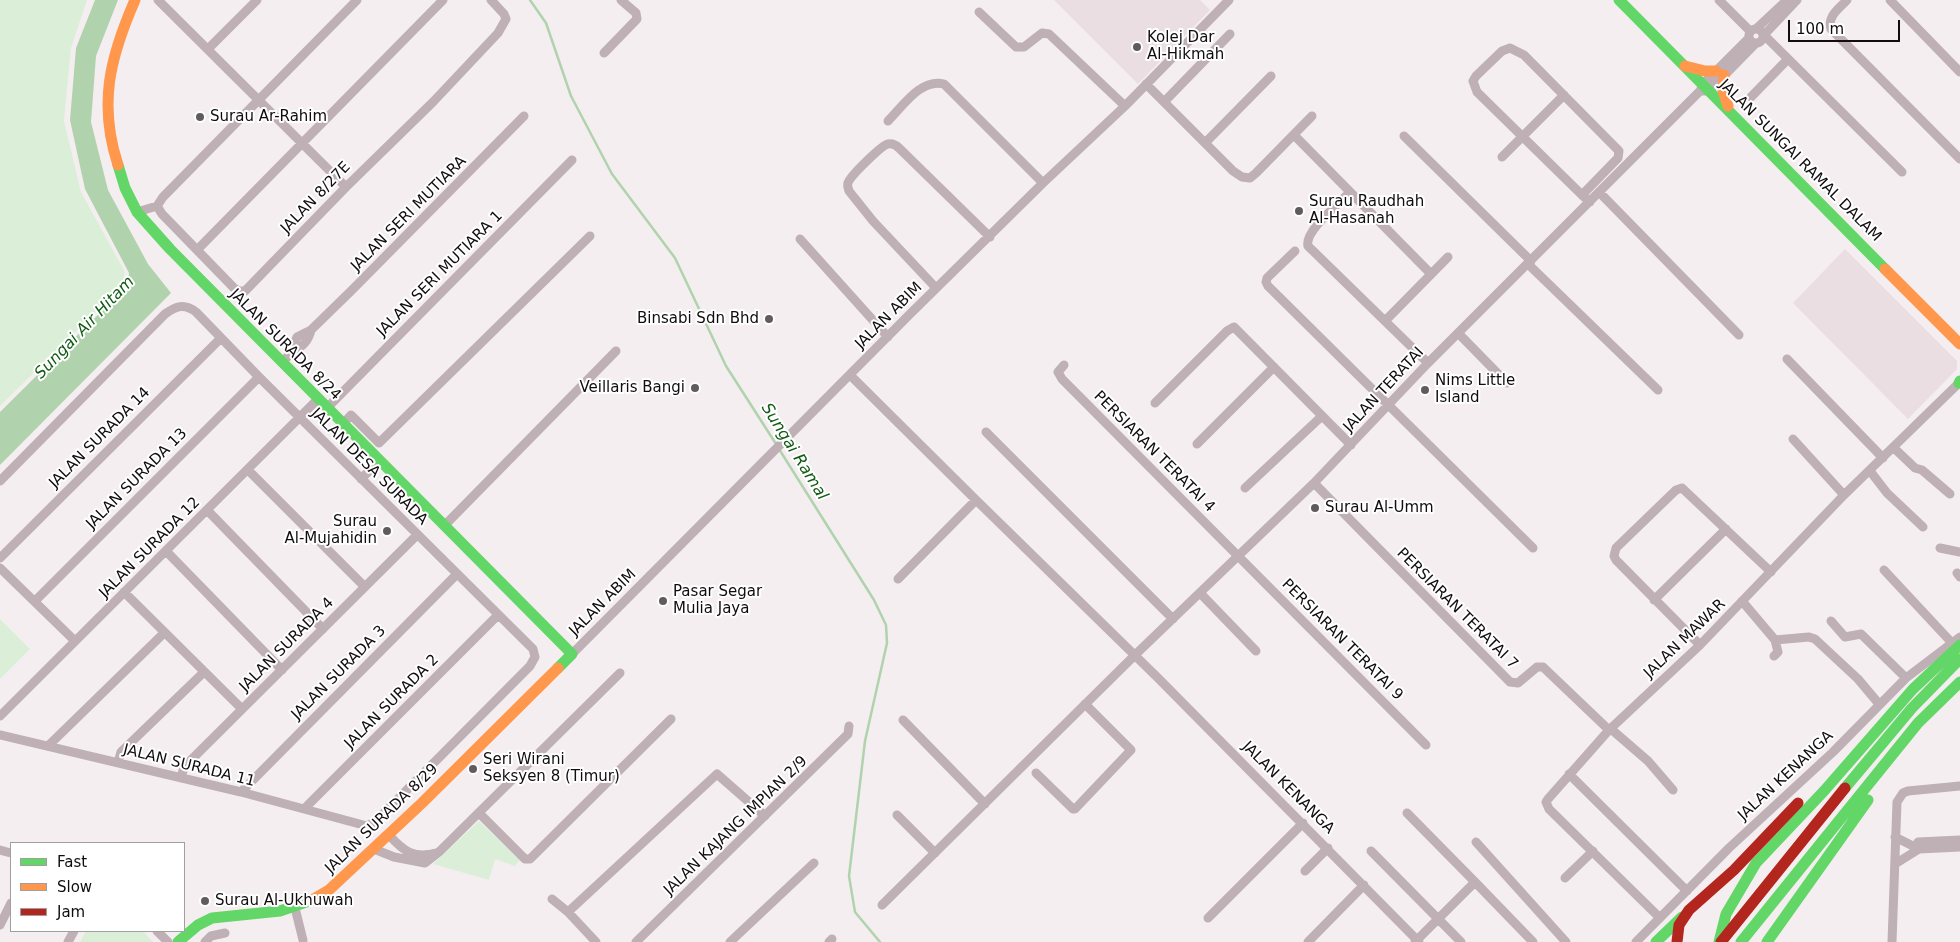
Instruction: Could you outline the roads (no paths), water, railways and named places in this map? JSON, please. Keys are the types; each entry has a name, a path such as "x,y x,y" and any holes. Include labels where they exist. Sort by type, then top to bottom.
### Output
{"main road":[{"name":"JALAN SURADA 8/24","path":"135,0 120,37 110,72 108,110 112,147 125,188 137,212 170,249 342,424 572,654"},
{"name":"JALAN SUNGAI RAMAL DALAM","path":"1619,0 1684,65 1704,89 1731,112 1960,344"},
{"path":"1684,65 1720,73 1724,98 1731,112"},
{"path":"1720,942 1726,914 1756,863 1824,791 1913,689 1956,644"},
{"name":"JALAN SURADA 8/29","path":"178,942 198,924 211,918 280,912 314,900 329,890 389,835 572,654"},
{"path":"1720,942 1759,898 1870,756 1918,702 1960,659"},
{"path":"1741,942 1918,723 1960,682"},
{"path":"1656,942 1734,870 1887,708 1913,689"},
{"path":"1768,942 1879,784 1887,761"},
{"path":"1776,942 1797,900"},
{"path":"1677,942 1679,925 1689,910"}],"street":[{"path":"158,0 346,186"},
{"path":"208,49 257,0"},
{"path":"137,212 157,206 163,197 258,99 357,0"},
{"path":"197,250 444,0"},
{"name":"JALAN 8/27E","path":"157,206 162,214 234,288 245,291 346,186 433,102 498,33 506,19 504,14 491,0"},
{"path":"604,53 637,19 636,13 621,0"},
{"name":"JALAN ABIM","path":"572,654 936,288 990,237 1043,182 1125,106 1229,0"},
{"path":"1719,0 1755,35 1788,59 1902,172"},
{"path":"1755,35 1787,0"},
{"path":"1755,35 1797,0"},
{"path":"1847,0 1832,15 1831,29 1960,159"},
{"path":"1890,0 1960,72"},
{"path":"979,12 1016,47 1024,47 1042,33 1049,34 1125,106"},
{"path":"1164,102 1230,34"},
{"name":"JALAN TERATAI","path":"882,905 1085,704 1314,483 1351,446 1388,403 1720,73 1755,35"},
{"path":"1582,195 1618,158 1619,151 1524,55 1510,48 1502,51 1476,76 1473,81 1477,92 1582,195 1590,202"},
{"path":"1750,97 1788,59"},
{"path":"1205,143 1271,76"},
{"path":"888,121 917,92 929,83 944,84 1043,182"},
{"path":"1146,84 1242,177 1250,178 1256,173 1312,116"},
{"path":"1502,157 1564,96"},
{"name":"JALAN SERI MUTIARA","path":"282,362 290,353 305,346 310,337 311,330 524,116"},
{"path":"1294,135 1431,274"},
{"path":"1404,136 1658,390"},
{"path":"936,288 873,221 849,190 848,182 850,179 878,150 888,144 899,148 990,237"},
{"name":"JALAN SERI MUTIARA 1","path":"323,404 572,160"},
{"path":"1350,192 1319,223 1309,237 1308,246 1428,363"},
{"path":"1600,193 1739,335"},
{"path":"342,424 351,416 379,443 590,236"},
{"path":"800,239 888,337"},
{"path":"1294,251 1267,278 1266,282 1388,403 1412,430 1533,548"},
{"path":"1386,320 1448,257"},
{"name":"JALAN DESA SURADA","path":"0,480 166,314 178,306 184,305 196,312 533,650 535,657 530,666 371,824"},
{"path":"1155,403 1227,331 1234,327 1351,446"},
{"path":"1458,333 1507,383"},
{"name":"JALAN SURADA 14","path":"0,558 221,338"},
{"path":"444,526 616,352"},
{"path":"1787,359 1883,458"},
{"name":"PERSIARAN TERATAI 4","path":"1064,365 1058,372 1062,380 1238,556"},
{"path":"1197,444 1274,367"},
{"name":"JALAN KENANGA","path":"850,375 1303,823 1417,941"},
{"name":"JALAN SURADA 13","path":"35,601 259,377"},
{"name":"JALAN MAWAR","path":"1660,918 1547,805 1548,798 1610,730 1700,645 1844,496 1960,382"},
{"name":"JALAN SURADA 12","path":"0,716 300,418 323,404"},
{"path":"1245,488 1322,416"},
{"path":"986,432 1173,619"},
{"path":"1793,440 1844,496"},
{"path":"1894,448 1914,468 1922,470 1950,494"},
{"path":"361,479 379,461"},
{"path":"248,470 365,587"},
{"path":"1870,471 1887,493 1924,527"},
{"name":"PERSIARAN TERATAI 7","path":"1314,483 1506,678 1514,684 1518,683 1537,667 1543,667 1610,730"},
{"path":"1700,645 1616,560 1614,556 1616,548 1676,490 1682,488 1771,572"},
{"path":"898,579 976,500"},
{"path":"207,510 323,629"},
{"path":"1654,600 1726,529"},
{"name":"JALAN SURADA 4","path":"181,778 184,767 418,535"},
{"path":"1940,548 1960,552"},
{"path":"166,551 282,670"},
{"name":"PERSIARAN TERATAI 9","path":"1238,556 1426,745"},
{"path":"0,568 75,641"},
{"path":"1884,570 1956,644"},
{"name":"JALAN SURADA 3","path":"241,792 457,574"},
{"path":"124,592 242,709"},
{"path":"1200,593 1256,651"},
{"path":"1742,601 1776,640 1778,652 1774,656"},
{"name":"JALAN SURADA 2","path":"305,808 498,615"},
{"path":"1831,621 1845,637 1861,634 1906,678"},
{"path":"48,746 164,633"},
{"name":"JALAN KENANGA","path":"1636,942 1750,828 1833,752 1906,678 1956,644 1960,636"},
{"path":"1776,640 1809,637 1815,639 1858,679 1879,704"},
{"path":"118,763 120,752 204,672"},
{"path":"374,849 394,857 426,863 620,673"},
{"path":"1036,773 1073,809 1131,750 1085,704"},
{"path":"479,813 525,859 534,856 671,719"},
{"path":"903,720 985,804"},
{"name":"JALAN KAJANG IMPIAN 2/9","path":"636,942 848,734 849,726"},
{"path":"1610,730 1648,761 1673,790"},
{"name":"JALAN SURADA 11","path":"0,736 241,792 362,825 371,824"},
{"path":"568,912 717,774 720,774 765,816"},
{"path":"1569,774 1687,891"},
{"path":"1892,942 1897,802 1903,793 1908,791 1960,786"},
{"path":"1407,813 1533,942"},
{"path":"897,815 935,853"},
{"path":"1208,918 1303,823"},
{"path":"389,835 400,847 413,854 425,856 439,852"},
{"path":"1895,837 1918,846 1960,847"},
{"path":"1895,864 1918,846 1960,840"},
{"path":"1476,842 1566,942"},
{"path":"1305,871 1328,848"},
{"path":"1371,851 1461,942"},
{"path":"1565,878 1593,851"},
{"path":"730,942 814,863"},
{"path":"1417,941 1475,882"},
{"path":"1308,942 1364,885"},
{"path":"552,899 568,912 596,942"},
{"path":"0,925 10,905"},
{"path":"295,908 304,941"},
{"path":"158,932 168,942"},
{"path":"205,942 211,936 225,932"}],"water":[{"name":"Sungai Air Hitam","path":"95,0 118,0 96,56 91,122 108,190 148,264 171,293 0,465 0,412 128,285 129,273 85,189 70,120 76,48"}],"waterway":[{"name":"Sungai Ramal","path":"530,0 546,23 571,96 612,174 675,258 726,366 776,444"},
{"name":"Sungai Ramal","path":"779,449 874,600 886,625 887,643 865,741 849,876 855,912 880,942"}],"place":[{"name":"Kolej Dar Al-Hikmah","path":"1137,47"},
{"name":"Surau Ar-Rahim","path":"200,117"},
{"name":"Surau Raudhah Al-Hasanah","path":"1299,211"},
{"name":"Binsabi Sdn Bhd","path":"769,319"},
{"name":"Veillaris Bangi","path":"695,388"},
{"name":"Nims Little Island","path":"1425,390"},
{"name":"Surau Al-Umm","path":"1315,508"},
{"name":"Surau Al-Mujahidin","path":"387,531"},
{"name":"Pasar Segar Mulia Jaya","path":"663,601"},
{"name":"Seri Wirani Seksyen 8 (Timur)","path":"473,769"},
{"name":"Surau Al-Ukhuwah","path":"205,901"}]}
